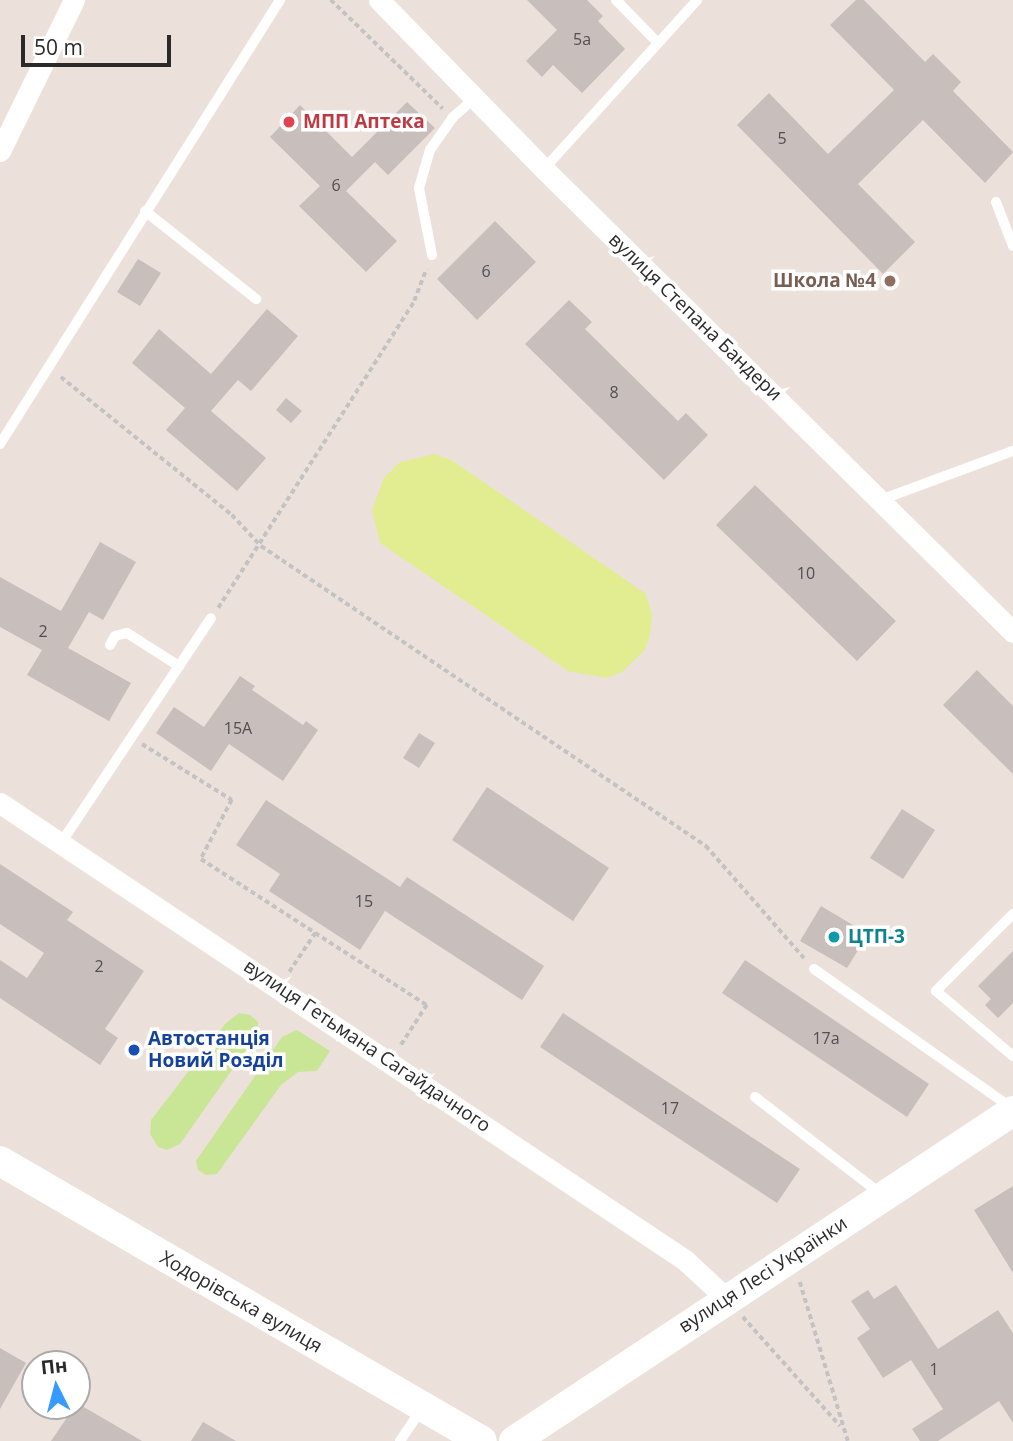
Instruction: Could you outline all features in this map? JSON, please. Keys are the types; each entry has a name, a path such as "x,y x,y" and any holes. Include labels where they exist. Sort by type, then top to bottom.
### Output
{"street":[{"path":"0,151 74,0"},
{"name":"вулиця Степана Бандери","path":"379,0 544,169 883,499 1013,632"},
{"name":"вулиця Гетьмана Сагайдачного","path":"0,803 391,1061 685,1260 727,1299"},
{"name":"вулиця Лесі Українки","path":"514,1441 1013,1110"},
{"name":"Ходорівська вулиця","path":"0,1162 482,1441"}],"lane":[{"path":"0,444 280,0"},
{"path":"616,0 657,42"},
{"path":"544,169 697,0"},
{"path":"432,255 419,188 430,150 452,118 475,98"},
{"path":"996,202 1013,246"},
{"path":"145,211 256,299"},
{"path":"883,499 1013,451"},
{"path":"61,843 211,618"},
{"path":"110,645 115,636 127,633 179,666"},
{"path":"1013,914 936,991 1013,1056"},
{"path":"814,969 1013,1110"},
{"path":"755,1097 883,1196"},
{"path":"400,1441 422,1407"}],"path":[{"path":"331,0 452,118"},
{"path":"211,618 261,546 414,301 432,255"},
{"path":"49,366 232,515 261,546 706,846 814,969"},
{"path":"132,737 232,800 201,859 427,1005 391,1061"},
{"path":"279,987 315,933"},
{"path":"792,1256 841,1427 848,1441"},
{"path":"727,1299 841,1427"}],"green space":[{"path":"435,454 453,461 646,594 652,615 650,636 644,651 622,672 606,678 568,671 380,543 372,510 384,478 400,462"},
{"path":"239,1013 250,1015 258,1022 258,1033 180,1144 167,1150 158,1147 150,1134 151,1120 225,1024"},
{"path":"297,1030 330,1051 317,1071 298,1072 281,1085 217,1174 206,1175 198,1170 196,1161 282,1037"}],"building":[{"path":"527,0 587,0 603,16 598,21 625,49 582,93 553,65 542,77 526,61 557,30"},
{"path":"856,0 864,0 925,62 933,54 961,82 953,91 1013,152 985,183 923,120 858,184 915,242 883,274 737,125 769,93 828,154 894,90 830,25"},
{"path":"407,102 435,128 388,175 375,162 346,191 397,241 366,272 299,206 320,186 270,137 300,105 352,157"},
{"path":"495,221 536,262 477,320 437,279"},
{"path":"138,259 161,273 140,306 117,292"},
{"path":"569,300 592,322 585,329 678,421 686,413 708,435 664,480 525,344"},
{"path":"267,309 298,336 251,391 238,380 211,411 266,458 237,491 166,430 185,408 132,363 159,329 211,374"},
{"path":"286,398 302,411 291,423 276,410"},
{"path":"755,485 896,621 857,661 716,525"},
{"path":"100,542 136,562 103,620 89,612 68,648 131,683 109,721 27,675 42,650 0,627 0,577 61,611"},
{"path":"977,670 1013,706 1013,774 943,705"},
{"path":"240,676 255,686 252,690 303,725 306,721 318,730 283,781 229,744 211,771 156,733 174,707 204,727"},
{"path":"419,733 435,743 419,768 403,758"},
{"path":"487,787 609,868 573,921 452,840"},
{"path":"266,800 400,887 407,877 544,966 522,1000 385,911 360,950 269,891 280,874 236,845"},
{"path":"902,809 935,830 903,879 870,858"},
{"path":"0,864 73,912 67,920 144,971 105,1029 118,1038 100,1065 0,998 0,960 27,978 44,953 0,924"},
{"name":"ЦТП-3","path":"821,906 868,934 847,968 800,941"},
{"path":"1013,951 1013,1003 998,1018 985,1005 991,999 978,986"},
{"path":"745,960 929,1084 907,1117 722,993"},
{"path":"563,1013 800,1169 777,1203 540,1047"},
{"path":"1013,1186 1013,1273 974,1210"},
{"path":"896,1285 938,1349 998,1310 1013,1333 1013,1423 999,1401 938,1441 920,1441 912,1429 943,1409 911,1360 883,1378 857,1338 870,1329 851,1301 868,1290 874,1299"},
{"path":"0,1348 21,1360 21,1372 0,1409"},
{"path":"91,1411 142,1441 51,1441 65,1420 91,1420"},
{"path":"203,1422 236,1441 191,1441"}],"place":[{"name":"МПП Аптека","path":"289,122"},
{"name":"Школа №4","path":"890,281"},
{"name":"ЦТП-3","path":"834,937"},
{"name":"Автостанція Новий Розділ","path":"134,1050"}]}
